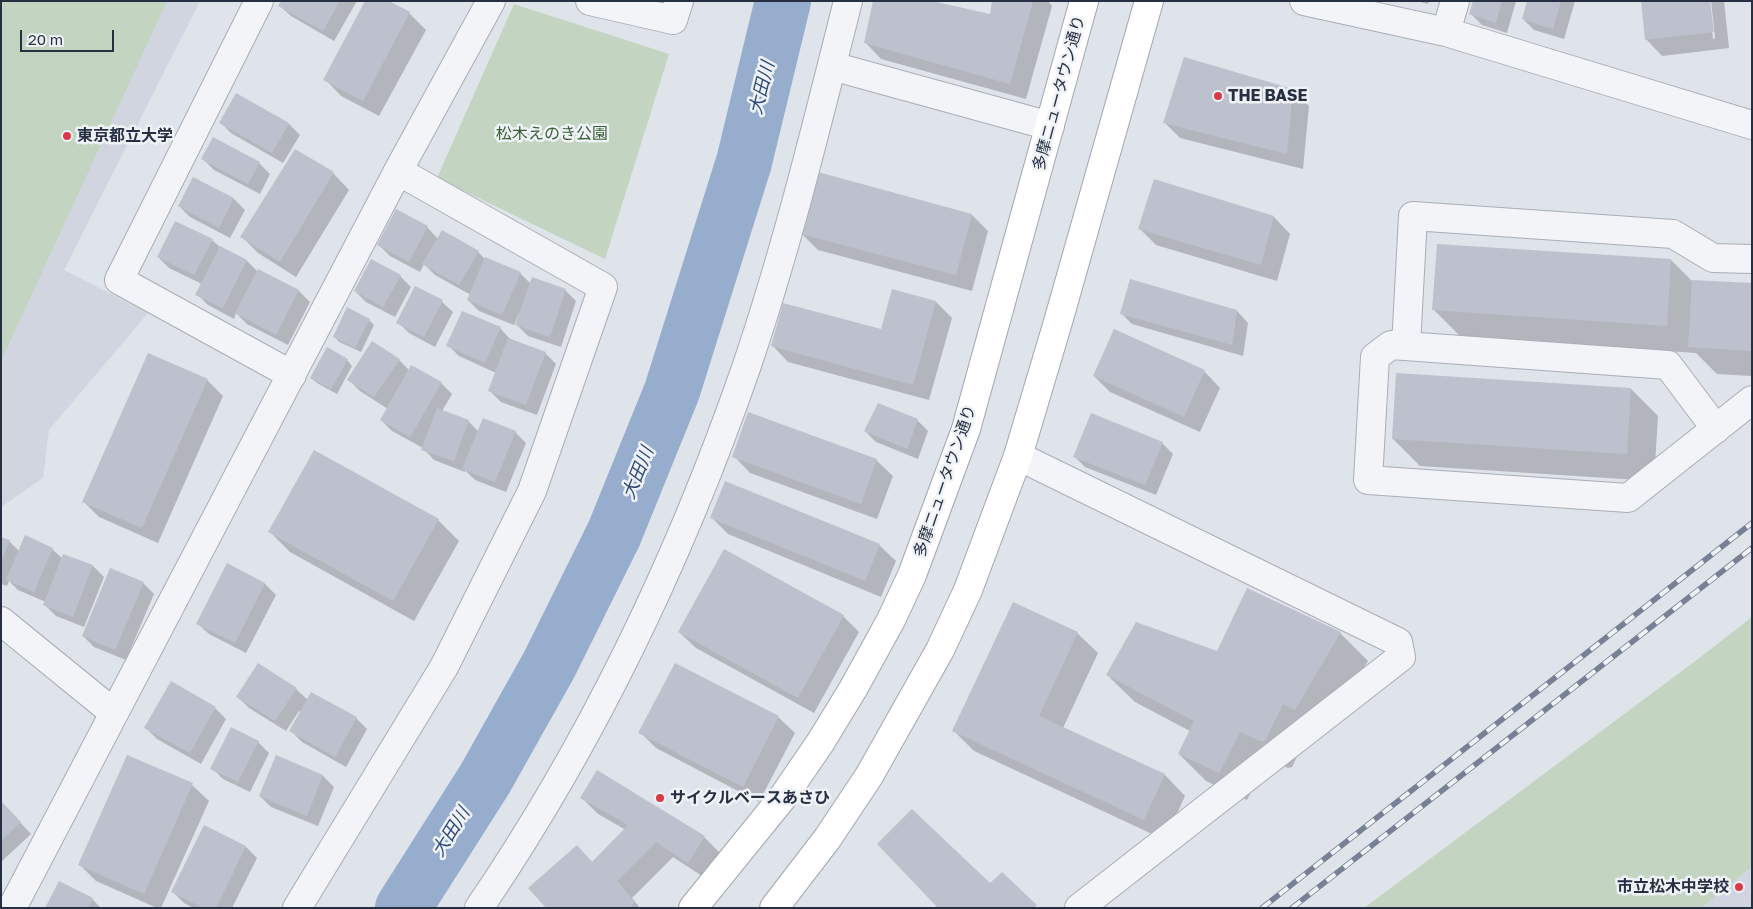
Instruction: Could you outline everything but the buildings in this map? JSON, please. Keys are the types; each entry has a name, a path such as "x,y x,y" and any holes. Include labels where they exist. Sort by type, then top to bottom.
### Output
{"main road":[{"name":"多摩ニュータウン通り","path":"693,908 783,797 820,743 853,690 891,620 912,575 966,428 1084,1"},
{"path":"774,908 827,839 869,776 940,650 968,590 1018,456 1149,1"}],"street":[{"path":"260,1 119,280 292,375"},
{"path":"12,908 398,172 491,1"},
{"path":"590,1 673,20 679,1"},
{"path":"480,908 539,816 578,748 630,648 682,534 746,367 793,218 848,1"},
{"path":"1304,1 1446,32 1752,125"},
{"path":"1446,32 1455,1"},
{"path":"832,66 1050,126"},
{"path":"297,908 444,667 532,491 603,287 398,172"},
{"path":"1406,346 1412,216 1673,234 1713,258 1752,259"},
{"path":"1716,429 1668,365 1391,345 1375,357 1368,480 1628,498 1716,429 1752,400"},
{"path":"1018,456 1398,642 1401,656 1079,908"},
{"path":"1,621 114,713"}],"shaded area":[{"name":"東京都立大学","path":"1,1 200,1 64,270 148,313 49,430 43,478 1,507"},
{"name":"市立松木中学校","path":"1752,867 1752,908 1701,908"}],"green space":[{"path":"1,1 167,1 1,361"},
{"name":"松木えのき公園","path":"514,4 669,54 605,259 437,178"},
{"path":"1752,617 1752,867 1701,908 1364,908 1698,659"}],"waterway":[{"name":"大田川","path":"403,908 485,779 549,665 614,534 672,391 744,162 783,1"}],"railway":[{"path":"1262,908 1752,523"},
{"path":"1292,908 1752,548"}],"place":[{"name":"THE BASE","path":"1218,96"},
{"name":"東京都立大学","path":"67,136"},
{"name":"サイクルベースあさひ","path":"660,798"},
{"name":"市立松木中学校","path":"1739,887"}]}
